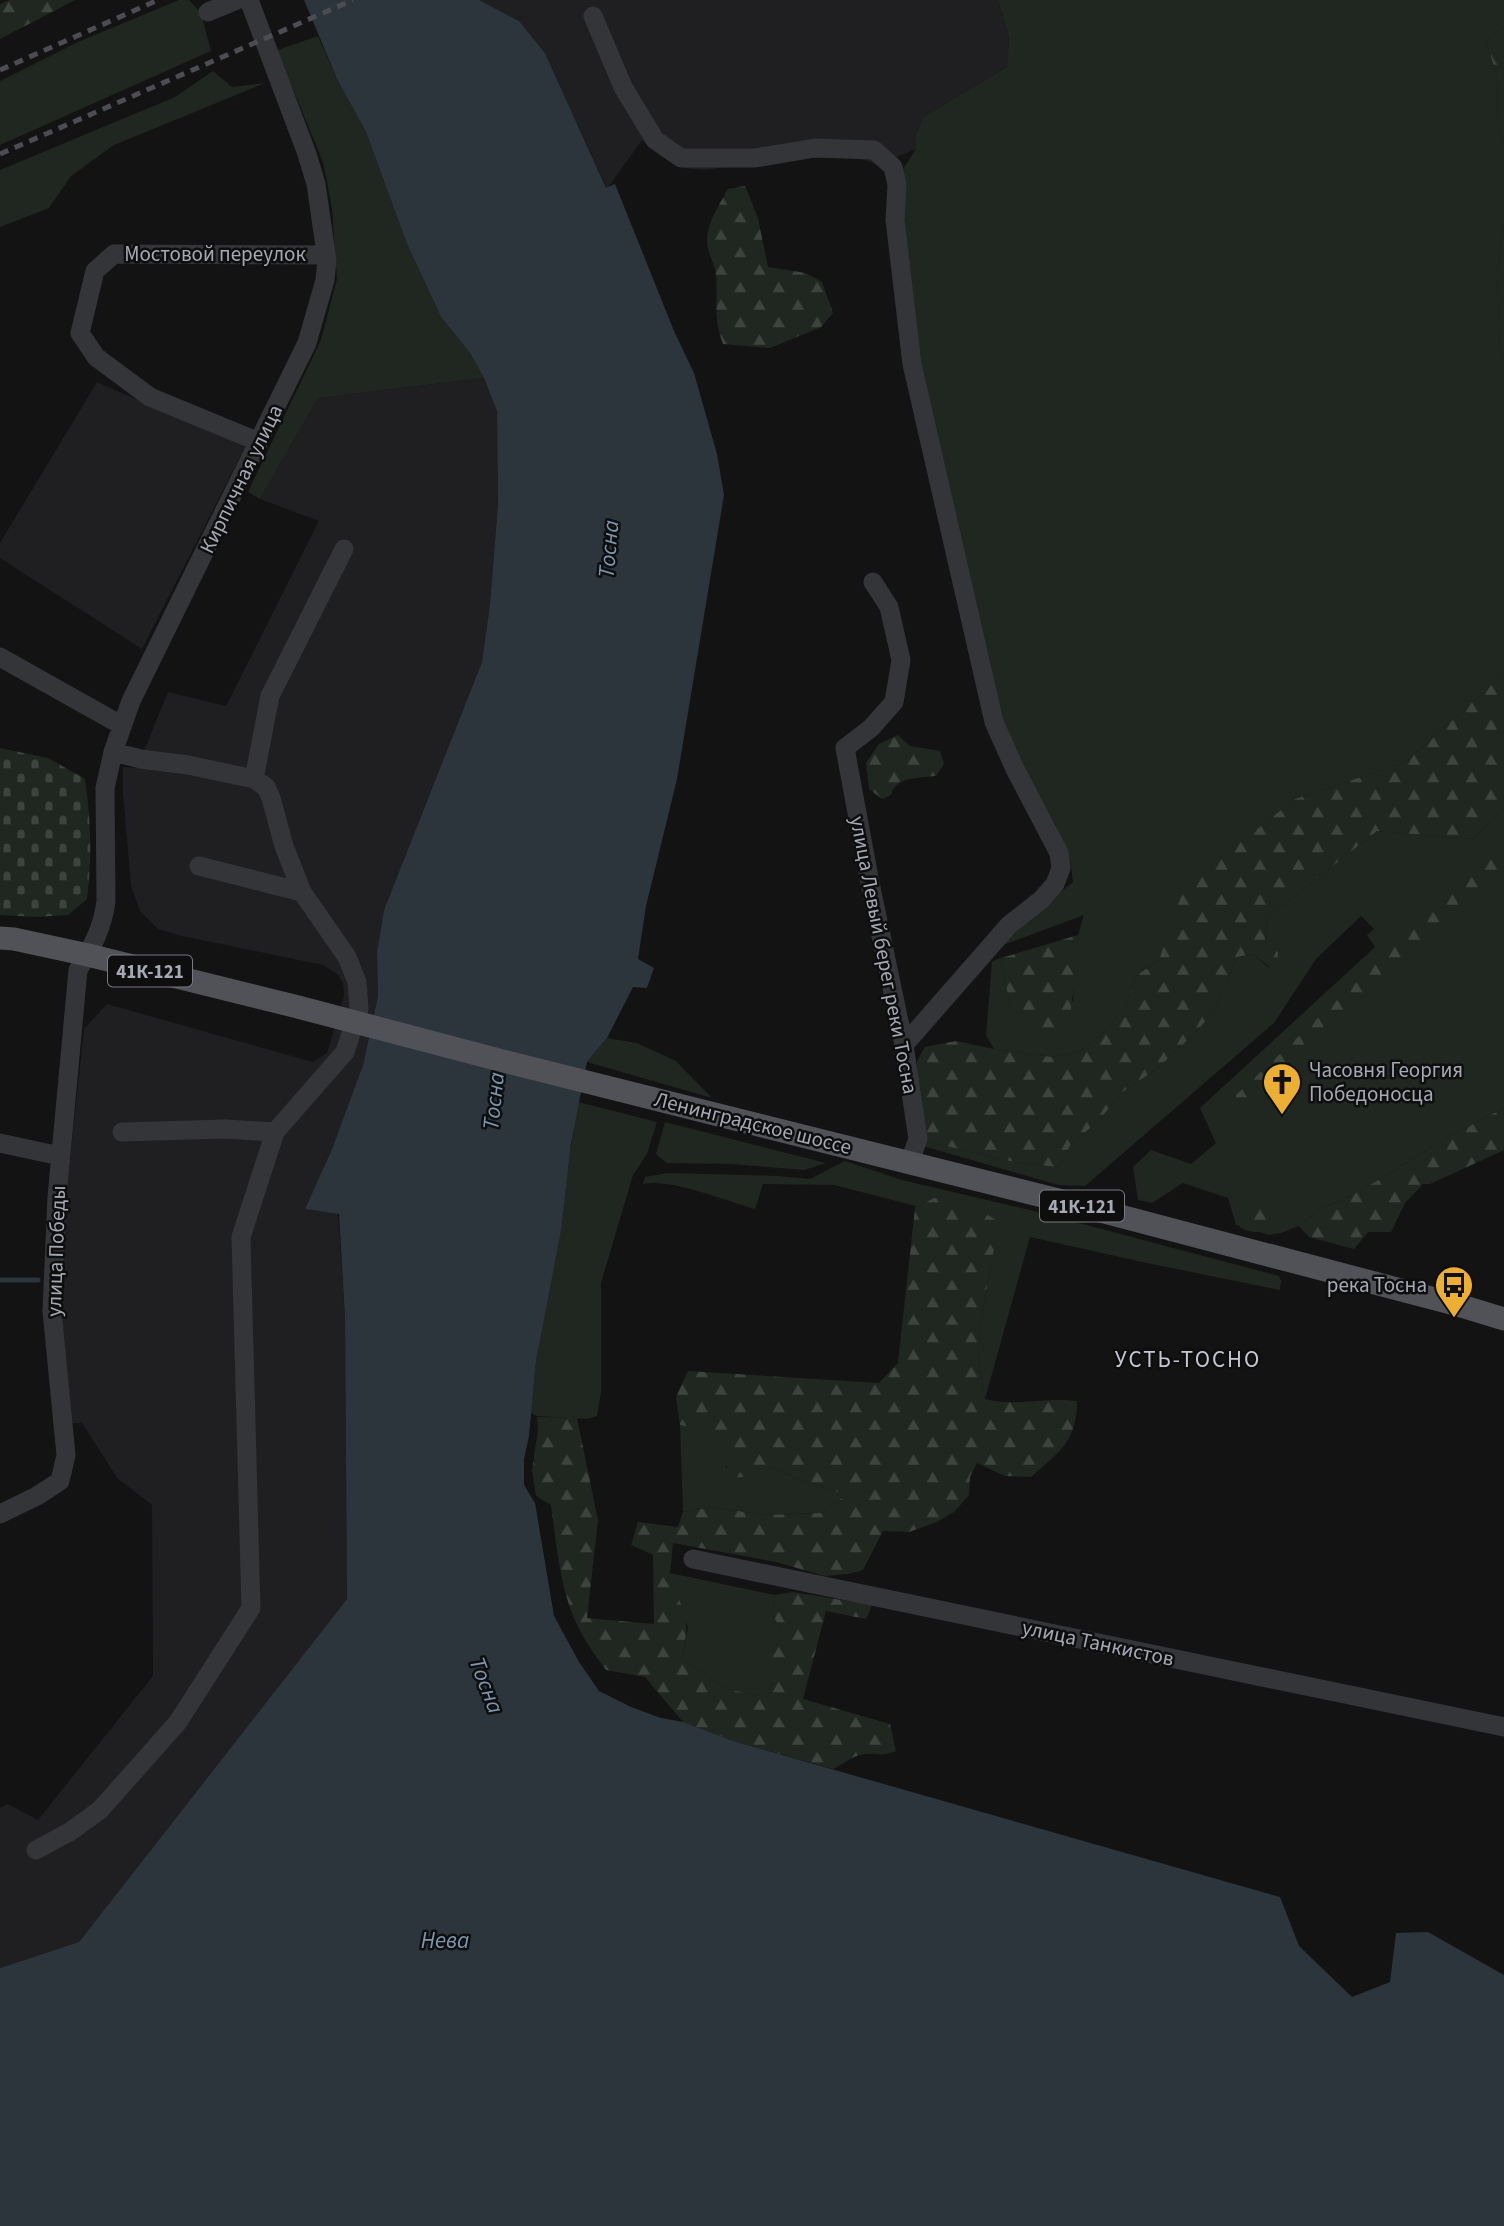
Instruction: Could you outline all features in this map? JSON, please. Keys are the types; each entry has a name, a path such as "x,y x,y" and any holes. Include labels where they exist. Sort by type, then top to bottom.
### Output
{"main road":[{"name":"Ленинградское шоссе","path":"0,938 88,955 910,1161 1504,1319"}],"street":[{"path":"208,12 237,0"},
{"name":"Кирпичная улица","path":"88,955 102,925 106,901 105,788 121,725 307,342 325,281 326,255 316,184 249,0"},
{"path":"593,16 623,87 655,140 681,158 755,158 815,148 874,150 893,167 897,185 895,220 912,364 978,659 994,722 1059,853 1061,868 1055,884 1041,900 1009,925 904,1045"},
{"name":"Мостовой переулок","path":"259,442 150,397 96,357 80,333 94,271 114,254 326,255"},
{"path":"254,779 270,696 344,550"},
{"name":"улица Левый берег реки Тосна","path":"873,582 889,607 901,660 894,702 871,728 845,748 904,1045 918,1139 910,1161"},
{"path":"0,657 121,725"},
{"path":"36,1850 71,1831 100,1810 178,1722 251,1608 241,1237 275,1132 345,1052 359,1009 357,982 347,957 302,892 284,846 266,787 254,779 113,752"},
{"path":"199,866 302,892"},
{"name":"улица Победы","path":"0,1514 60,1481 66,1455 52,1311 60,1156 75,994 78,970 88,955"},
{"path":"122,1132 225,1129 275,1132"},
{"path":"0,1143 60,1156"},
{"name":"улица Танкистов","path":"693,1559 1504,1727"}],"shaded area":[{"path":"479,0 998,0 1009,37 1007,67 923,117 916,135 916,149 878,165 850,155 704,170 683,168 642,140 607,189 545,53 519,21"},
{"path":"484,378 497,411 498,504 490,604 482,662 384,910 377,952 378,996 363,1065 332,1149 305,1209 338,1213 345,1318 347,1599 79,1942 0,1968 0,1808 8,1804 38,1820 153,1676 152,1505 117,1478 82,1423 72,1423 61,1311 66,1198 84,1029 107,1004 313,1062 327,1053 344,996 343,983 336,973 323,965 158,929 140,911 131,886 123,767 137,768 168,692 226,706 319,521 260,499 318,398"},
{"path":"97,382 245,447 142,649 0,558 0,543"}],"green space":[{"path":"10,0 75,0 0,39 0,4"},
{"path":"179,0 189,0 201,13 211,51 0,145 0,81 78,42"},
{"path":"998,0 1504,0 1504,27 1486,41 1497,76 1498,124 1504,145 1504,221 1497,274 1500,351 1504,358 1504,674 1406,762 1295,799 1185,887 1159,960 1136,976 1125,1006 1106,1031 1079,1052 1052,1057 994,1049 986,1035 992,961 1001,958 1011,1012 1073,1001 1078,935 1084,915 1003,945 1006,936 1073,882 1070,860 1055,824 1022,768 1001,724 940,488 902,236 903,169 916,149 916,135 923,117 1007,67 1009,37"},
{"path":"1504,27 1504,145 1498,124 1497,76 1486,41"},
{"path":"318,36 338,81 366,132 407,244 441,317 470,353 484,378 318,398 260,499 248,492 321,340 337,279 332,208 323,162 277,50"},
{"path":"213,71 232,87 265,83 114,145 71,176 49,208 0,227 0,170 175,97"},
{"path":"745,186 758,218 768,267 806,273 822,282 833,313 821,327 770,348 723,344 718,326 716,275 708,248 708,232 728,189"},
{"path":"1504,221 1504,358 1500,351 1497,274"},
{"path":"1504,674 1504,809 1473,839 1377,831 1267,918 1265,941 1278,952 1277,973 1253,954 1237,957 1215,1010 1158,1068 1121,1093 1099,1121 1071,1144 1058,1167 1018,1163 925,1141 918,1107 917,1061 925,1047 956,1041 1052,1057 1079,1052 1106,1031 1125,1006 1136,976 1159,960 1184,887 1295,799 1406,762"},
{"path":"898,735 910,746 940,751 944,764 936,776 903,781 893,789 891,795 882,799 869,789 866,763 879,744"},
{"path":"0,748 48,758 85,779 90,839 87,899 68,915 0,915"},
{"path":"1504,809 1504,1108 1439,1142 1349,1197 1322,1208 1299,1226 1281,1233 1269,1235 1236,1225 1228,1198 1183,1183 1152,1203 1138,1200 1133,1167 1151,1150 1191,1164 1216,1143 1200,1108 1375,947 1367,935 1374,929 1361,916 1316,959 1274,1023 1085,1186 1058,1185 923,1146 925,1141 1018,1163 1058,1167 1071,1144 1099,1121 1121,1093 1158,1068 1215,1010 1237,957 1253,954 1269,968 1265,941 1267,918 1377,831 1473,839"},
{"path":"1504,844 1504,869 1244,1108 1236,1104 1236,1095"},
{"path":"1078,935 1076,974 1068,1027 1052,1035 1030,1034 1011,1012 1001,958"},
{"path":"607,1038 637,1043 676,1061 712,1098 587,1062"},
{"path":"578,1102 657,1122 647,1154 633,1175 601,1283 601,1393 597,1416 587,1419 537,1416 531,1413 536,1361"},
{"path":"1504,1108 1504,1150 1430,1184 1423,1184 1405,1203 1391,1232 1368,1232 1354,1249 1309,1237 1299,1226 1322,1208 1349,1197 1439,1142"},
{"path":"665,1122 826,1163 804,1170 731,1164 667,1163 656,1154"},
{"path":"845,1161 902,1180 1030,1210 1279,1276 1280,1290 1030,1237 985,1399 978,1357 981,1319 991,1266 934,1198 915,1208 916,1206 834,1185 763,1184 755,1209 682,1187 643,1184 645,1177 667,1173 810,1179"},
{"path":"934,1198 968,1205 999,1222 981,1319 978,1357 985,1399 1007,1402 1077,1401 1074,1427 1070,1436 1058,1453 1031,1477 1005,1476 977,1463 970,1477 969,1495 954,1512 937,1522 909,1532 883,1531 863,1570 825,1576 776,1562 673,1543 667,1581 680,1601 685,1618 686,1636 682,1659 727,1689 767,1697 773,1683 761,1655 782,1631 772,1614 775,1595 793,1592 872,1605 866,1619 826,1611 803,1699 890,1724 896,1751 858,1756 833,1769 733,1741 683,1722 645,1677 606,1670 579,1628 564,1587 551,1505 536,1496 532,1470 538,1430 537,1417 577,1418 598,1520 587,1618 654,1624 653,1555 631,1545 638,1522 678,1527 683,1512 713,1507 764,1515 822,1513 843,1497 838,1492 761,1465 752,1476 732,1478 719,1434 680,1425 676,1397 688,1371 879,1383 898,1363 915,1208"},
{"path":"1258,1201 1269,1211 1270,1228 1255,1232 1240,1227 1240,1210 1249,1202"},
{"path":"680,1425 719,1433 725,1447 726,1468 761,1465 838,1492 843,1497 822,1513 764,1515 713,1507 683,1512"},
{"path":"670,1573 775,1595 772,1614 782,1631 773,1683 767,1697 727,1689 682,1659 688,1627 667,1581"}],"water":[{"name":"Нева","path":"304,0 479,0 519,21 545,53 606,188 615,184 674,331 694,373 717,454 724,495 677,779 646,906 638,959 654,968 647,988 633,987 607,1038 587,1062 571,1143 561,1230 536,1361 529,1436 524,1459 524,1485 535,1503 554,1616 579,1662 599,1691 631,1707 661,1718 683,1722 733,1741 1280,1897 1299,1946 1352,1997 1390,1982 1396,1933 1428,1932 1504,1975 1504,2226 0,2226 0,1968 79,1942 347,1599 345,1318 339,1214 305,1209 332,1149 363,1065 378,996 377,952 384,910 482,662 490,604 498,504 497,411 484,378 470,353 441,317 407,244 366,132 338,81"}],"waterway":[{"path":"0,1280 38,1280"}],"railway":[{"path":"0,70 158,0"},
{"path":"0,154 353,0"}],"place":[{"name":"Часовня Георгия Победоносца","path":"1282,1116"},
{"name":"река Тосна","path":"1454,1319"}],"district":[{"name":"УСТЬ-ТОСНО","path":"1188,1359"}],"water label":[{"name":"Тосна","path":"608,549"},
{"name":"Тосна","path":"493,1101"},
{"name":"Тосна","path":"487,1685"}]}
